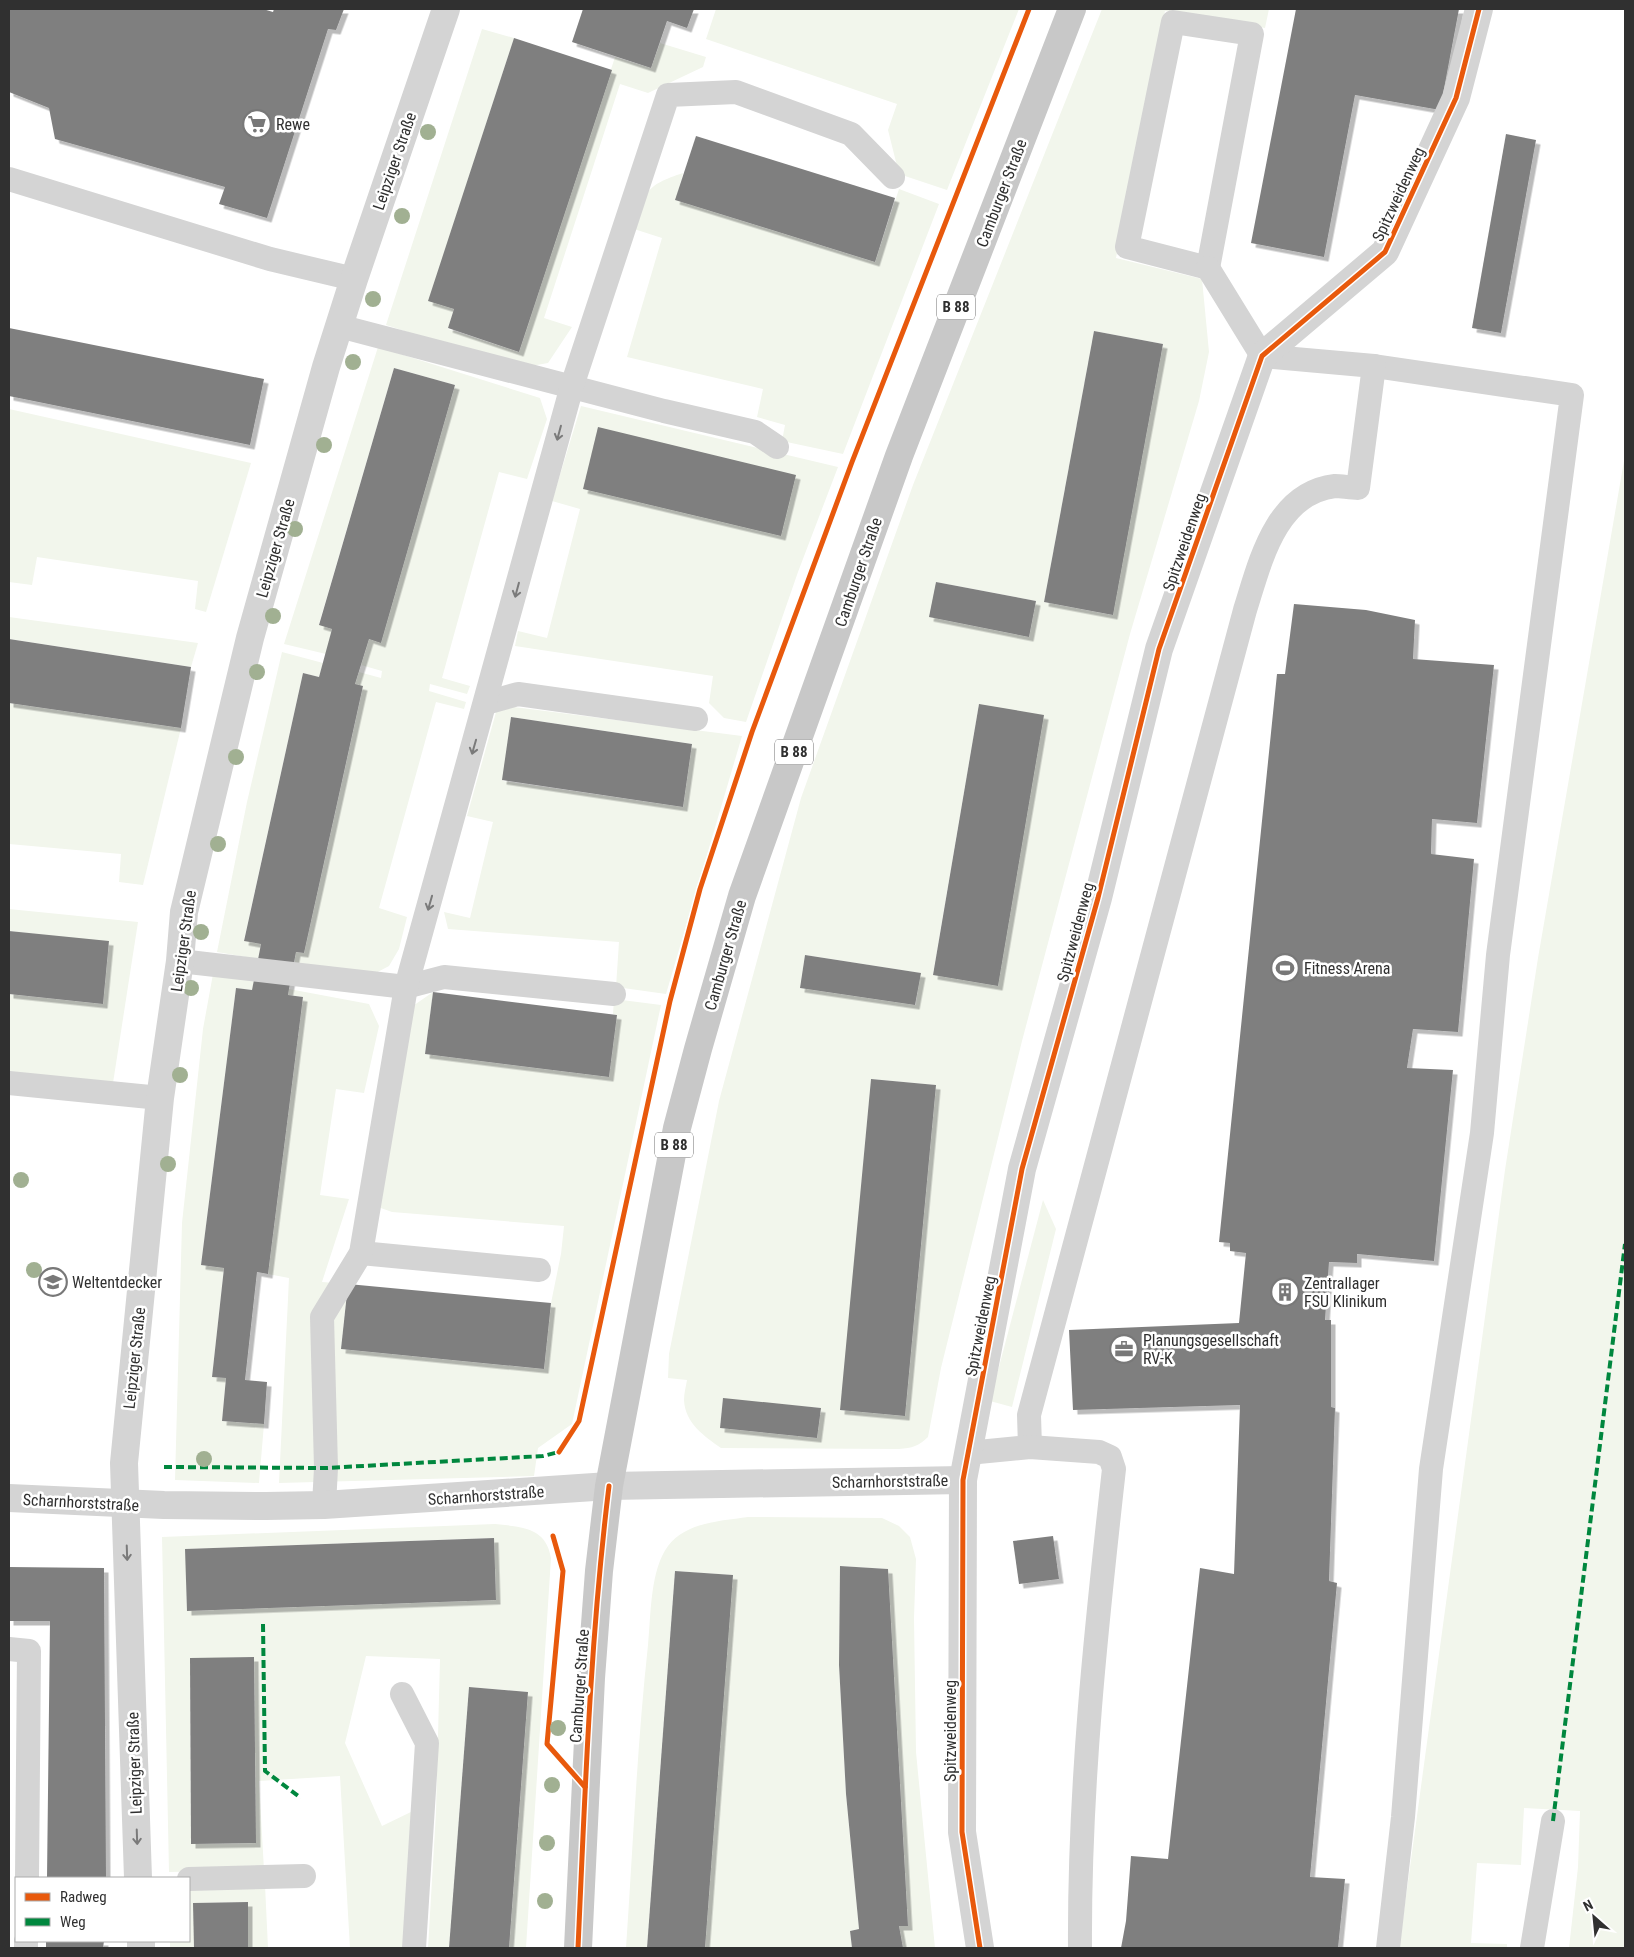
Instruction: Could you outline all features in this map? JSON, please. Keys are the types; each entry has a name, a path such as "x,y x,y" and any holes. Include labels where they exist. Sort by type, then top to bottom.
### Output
{"main road":[{"name":"Camburger Straße","path":"578,1948 598,1570 609,1486 677,1128 742,896 899,456 1072,9"}],"street":[{"name":"Leipziger Straße","path":"138,1877 124,1463 160,1098 180,961 184,912 250,638 339,326 446,9"},
{"name":"Spitzweidenweg","path":"980,1948 962,1832 963,1480 1022,1169 1098,898 1159,649 1262,356 1385,252 1456,98 1479,9"},
{"name":"Scharnhorststraße","path":"9,1498 125,1504 324,1505 609,1486 963,1480"}],"lane":[{"path":"1208,268 1127,247 1173,22 1252,34 1208,268 1262,356 1374,366 1572,395 1498,955 1482,1133 1431,1469 1403,1817 1388,1948"},
{"path":"324,1505 326,1468 322,1317 361,1253 406,987 486,703 572,386 668,94 736,92 850,134 893,177"},
{"path":"9,179 270,259 354,279"},
{"path":"339,326 664,411 755,432 778,447"},
{"path":"1030,1447 1029,1415 1245,610 1267,542 1289,508 1311,493 1335,486 1358,488 1374,366"},
{"path":"486,703 518,694 696,719"},
{"path":"180,961 406,987 444,977 614,994"},
{"path":"9,1083 160,1098"},
{"path":"361,1253 539,1270"},
{"path":"968,1454 1030,1447 1099,1452 1110,1457 1114,1470 1096,1632 1083,1797 1080,1948"},
{"path":"9,1649 29,1651 27,1877"},
{"path":"402,1694 427,1743 414,1948"},
{"path":"1532,1948 1553,1821"},
{"path":"190,1879 304,1876"}],"shaded area":[{"path":"716,9 1019,9 947,190 899,174 888,130 897,104 706,39"},
{"path":"1102,9 1269,9 1265,28 1165,11 1116,258 1202,279 1209,352 1199,401 1130,634 1022,1041 941,1368 928,1437 915,1446 899,1449 721,1448 702,1434 688,1416 684,1400 687,1380 668,1378 669,1354 719,1101 801,798 913,485","holes":["1094,331 1163,344 1112,615 1044,602","936,582 1036,601 1029,637 930,617","979,704 998,986 933,974","805,955 920,973 916,1005 800,988","871,1079 936,1085 905,1416 841,1410","723,1399 821,1408 817,1438 720,1428"]},
{"path":"482,29 514,38 429,300 454,309 448,329 519,352 615,57 651,68 660,43 706,57 703,67 648,93 620,84 544,318 572,327 548,363 520,368 386,325"},
{"path":"683,173 676,200 875,262 899,189 939,204 843,454 782,441 785,425 757,417 763,389 627,357 662,238 634,229 641,206 644,198 654,186"},
{"path":"378,347 540,398 547,419 527,479 499,472 442,678 470,686 467,694 430,684 429,691 466,702 464,709 436,702 379,908 407,917 399,949 389,966 370,976 294,966 296,952 304,953 363,687 355,684 359,672 381,678 382,671 361,665 369,639 381,642 455,385 394,368 319,624 332,629 326,654 284,644"},
{"path":"581,406 838,467 798,572 746,722 724,718 709,703 713,676 515,646 518,631 547,638 580,509 552,501"},
{"path":"9,409 251,463 206,612 195,609 198,581 37,557 32,585 9,582"},
{"path":"1625,455 1625,1948 1569,1948 1578,1867 1580,1811 1524,1808 1521,1865 1477,1863 1471,1943 1507,1944 1507,1948 1399,1948 1505,1170 1538,958"},
{"path":"9,617 198,643 191,667 9,639"},
{"path":"282,652 323,663 319,677 303,673 244,940 261,944 258,959 217,952 247,802"},
{"path":"9,703 181,728 143,885 119,882 121,854 9,844"},
{"path":"498,705 742,736 666,994 616,987 619,942 448,929 444,912 470,918 493,822 467,816","holes":["511,717 692,744 683,807 503,781"]},
{"path":"9,909 138,922 113,1083 9,1074 9,994 103,1004 109,942 9,931"},
{"path":"213,974 254,981 252,990 236,988 201,1265 224,1268 212,1377 226,1378 222,1421 264,1424 259,1483 175,1480 182,1223 203,1029"},
{"path":"289,989 369,1004 379,1026 364,1093 336,1089 320,1195 349,1199 322,1282 348,1284 341,1349 544,1369 551,1303 561,1254 564,1226 392,1212 378,1207 410,1008 433,992 425,1054 609,1077 617,1015 613,1014 614,999 661,1005 572,1424 538,1448 534,1476 279,1483 289,1278 268,1274 303,997 288,995"},
{"path":"1043,1200 1056,1229 1012,1407 990,1401"},
{"path":"748,1517 882,1518 899,1526 910,1537 916,1559 914,1618 916,1752 935,1948 903,1948 899,1926 908,1925 888,1569 840,1566 839,1665 846,1794 859,1929 850,1931 852,1948 705,1948 732,1575 675,1571 647,1948 626,1948 641,1721 652,1593 658,1567 668,1546 684,1532 705,1524"},
{"path":"495,1524 531,1530 544,1540 551,1558 526,1948 509,1948 528,1692 469,1687 449,1948 428,1948 436,1812 440,1659 366,1656 345,1743 382,1826 413,1811 405,1948 350,1948 340,1776 259,1781 264,1870 169,1872 162,1537","holes":["494,1538 496,1600 187,1611 186,1549","254,1657 256,1843 191,1844 190,1659"]},
{"path":"265,1885 268,1948 248,1948 247,1902 194,1903 194,1948 170,1948 170,1942 190,1942 190,1886"}],"building":[{"path":"9,9 263,9 273,12 274,9 344,9 336,30 328,29 267,218 219,204 225,187 55,139 49,108 9,92"},
{"path":"583,9 694,9 687,28 667,21 651,68 572,42"},
{"path":"1296,9 1459,9 1440,110 1355,95 1324,257 1251,243"},
{"path":"514,38 612,70 519,352 448,328 454,309 428,301"},
{"path":"1506,134 1536,140 1501,333 1472,328"},
{"path":"696,136 895,198 875,262 675,200"},
{"path":"9,328 264,379 250,445 9,396"},
{"path":"1094,331 1163,344 1113,615 1044,602"},
{"path":"394,368 455,385 381,643 369,639 355,684 363,686 304,953 296,952 289,989 288,995 303,997 268,1274 257,1272 245,1380 267,1382 264,1424 222,1421 226,1378 212,1377 224,1268 201,1265 236,988 252,990 261,944 244,941 303,673 319,677 332,629 319,625"},
{"path":"598,427 796,475 781,536 583,489"},
{"path":"936,582 1036,601 1029,637 929,617"},
{"name":"Zentrallager FSU Klinikum","path":"1294,604 1366,610 1415,620 1413,659 1494,665 1477,823 1432,819 1431,854 1474,859 1458,1032 1413,1029 1407,1068 1453,1070 1434,1261 1357,1254 1357,1263 1329,1262 1325,1320 1331,1320 1331,1407 1335,1408 1329,1581 1337,1583 1310,1877 1345,1879 1338,1948 1121,1948 1126,1921 1131,1856 1168,1859 1200,1568 1234,1574 1240,1405 1073,1410 1069,1330 1239,1323 1246,1253 1230,1251 1230,1243 1219,1242 1277,674 1285,674"},
{"path":"9,639 191,667 181,728 9,703"},
{"path":"979,704 1044,715 998,986 933,975"},
{"path":"511,717 692,744 683,807 502,780"},
{"path":"9,931 109,941 103,1004 9,994"},
{"path":"805,955 921,973 915,1005 800,988"},
{"path":"433,992 617,1015 609,1077 425,1054"},
{"path":"871,1079 936,1085 905,1416 840,1410"},
{"path":"348,1284 551,1303 544,1369 341,1349"},
{"path":"723,1398 821,1408 817,1438 720,1428"},
{"path":"1053,1536 1059,1579 1019,1584 1013,1541"},
{"path":"494,1538 496,1600 187,1611 185,1549"},
{"path":"840,1566 888,1569 908,1926 899,1926 903,1948 852,1948 850,1931 859,1929 846,1794 839,1665"},
{"path":"9,1567 104,1568 106,1877 47,1877 50,1621 9,1621"},
{"path":"675,1571 733,1575 705,1948 647,1948"},
{"path":"254,1657 256,1843 191,1844 190,1658"},
{"path":"469,1687 528,1692 509,1948 449,1948"},
{"path":"248,1902 248,1948 194,1948 193,1903"},
{"path":"46,1942 104,1942 103,1948 46,1948"}],"marked path":[{"path":"1553,1821 1625,1244"},
{"path":"164,1467 326,1468 543,1456 559,1452 562,1448"},
{"path":"263,1624 265,1771 301,1798"}],"cycle path":[{"path":"559,1452 579,1421 670,1001 700,889 752,732 852,462 1029,9"},
{"path":"980,1948 962,1832 963,1480 1022,1169 1098,898 1159,649 1262,356 1385,252 1456,98 1479,9"},
{"path":"578,1948 593,1659 602,1544 609,1486"},
{"path":"553,1536 563,1571 547,1744 585,1787"}],"place":[{"name":"Rewe","path":"257,124"},
{"name":"Fitness Arena","path":"1285,968"},
{"name":"Weltentdecker","path":"53,1282"},
{"name":"Zentrallager FSU Klinikum","path":"1285,1292"},
{"name":"Planungsgesellschaft RV-K","path":"1124,1349"}]}
